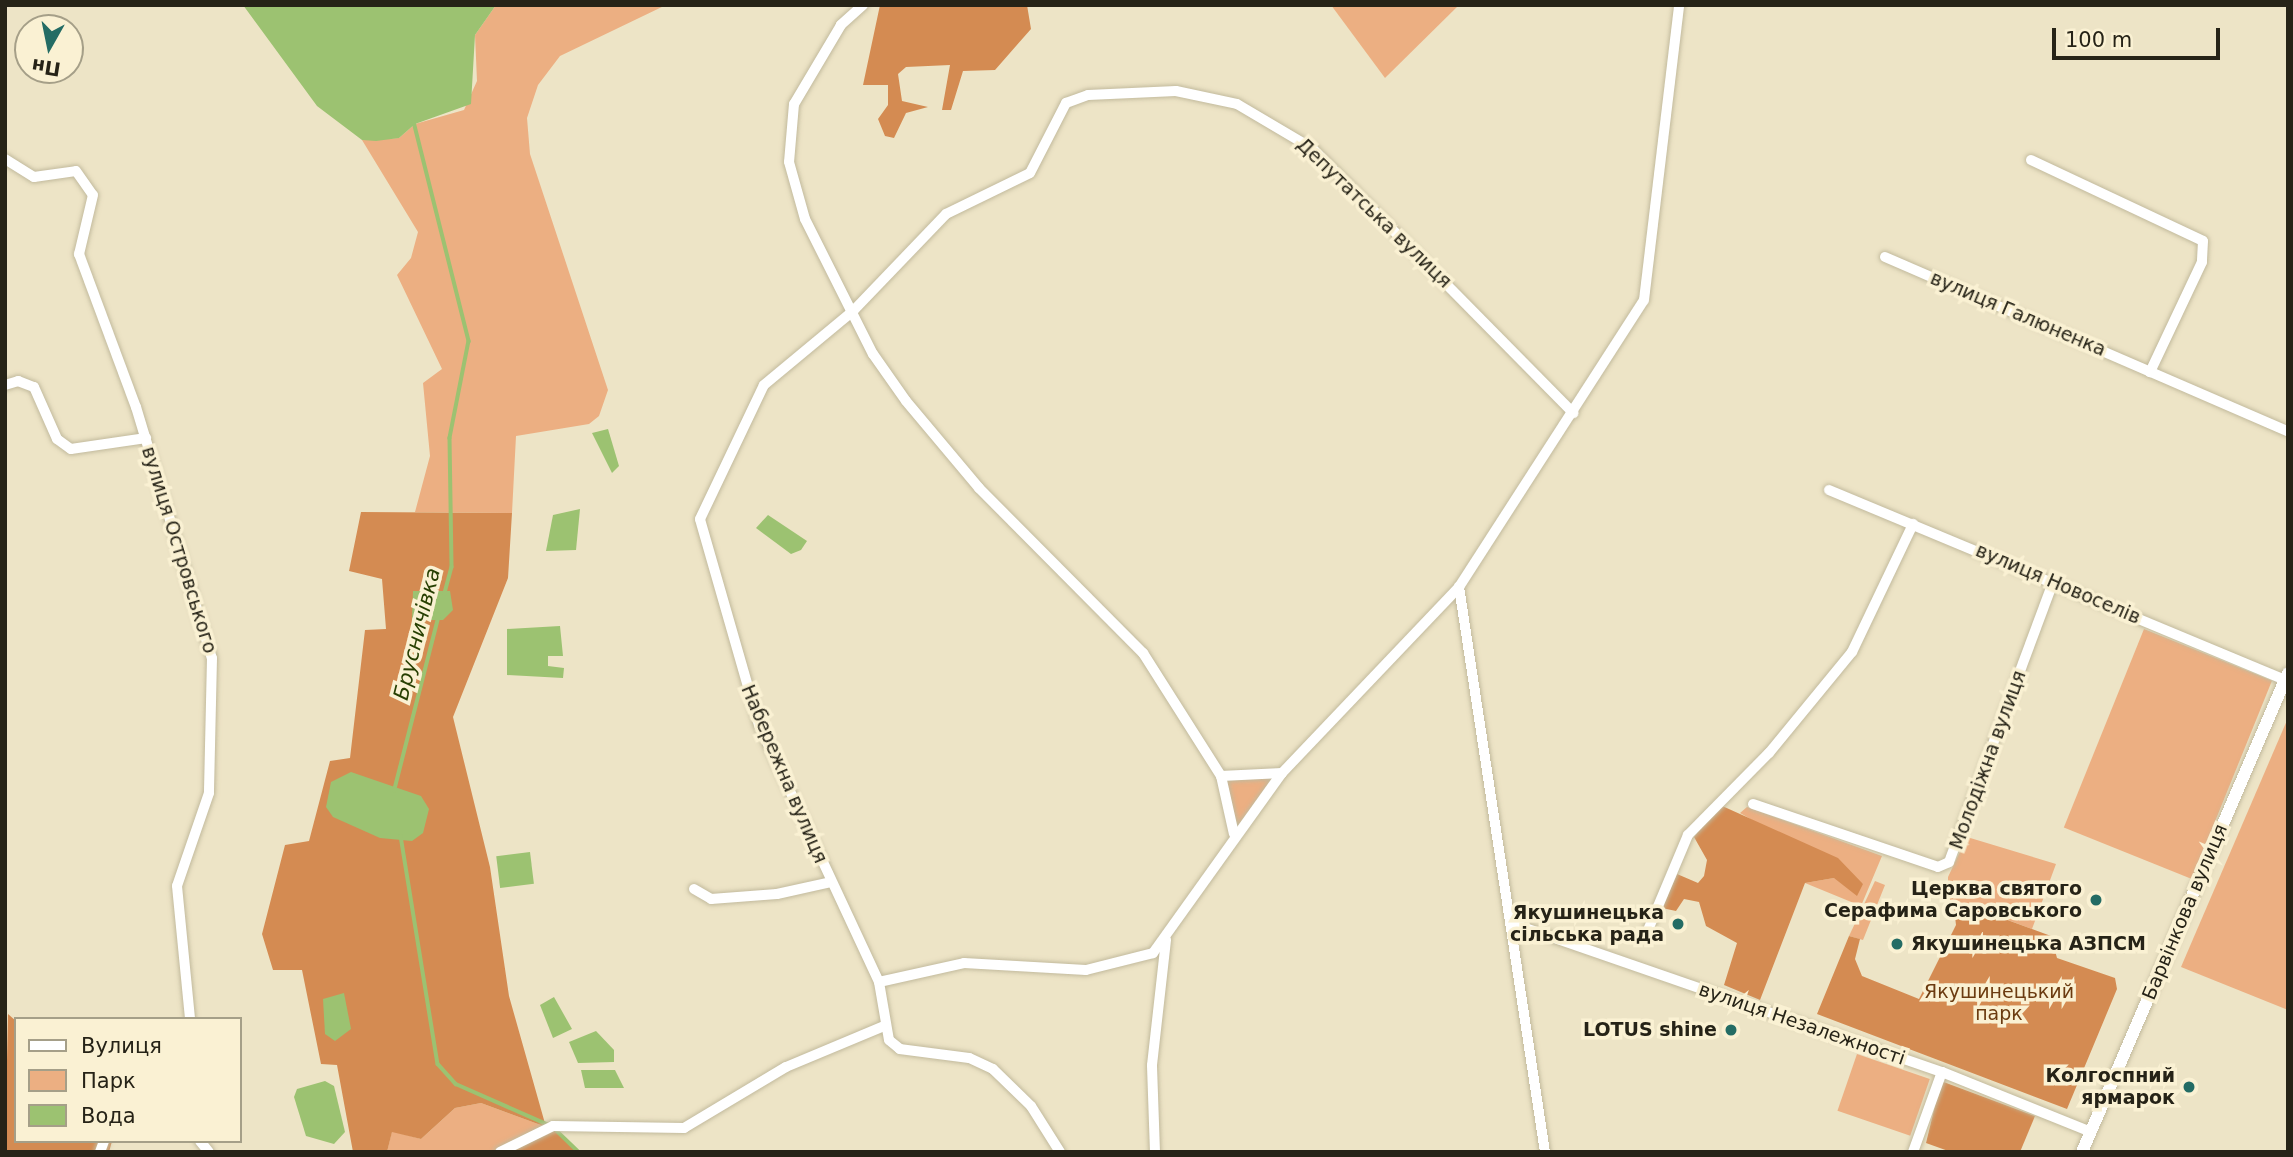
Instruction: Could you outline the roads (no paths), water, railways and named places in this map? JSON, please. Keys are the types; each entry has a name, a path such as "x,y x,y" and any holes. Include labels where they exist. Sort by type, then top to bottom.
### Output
{"street":[{"path":"863,5 841,25 800,88 789,143 796,195 882,367 951,457 1143,653 1221,776 1234,834"},
{"path":"879,982 964,963 1086,970 1144,958 1166,940 1234,834 1282,773 1459,587 1638,314 1649,284 1679,5"},
{"name":"Депутатська вулиця","path":"714,479 770,377 853,311 946,214 1030,173 1066,103 1088,95 1192,93 1237,104 1313,149 1573,413"},
{"name":"вулиця Островського","path":"5,159 34,177 76,171 88,184 93,195 79,254 146,438 212,658 209,793 177,886 190,1017"},
{"path":"2031,160 2203,241 2202,262 2150,372"},
{"name":"вулиця Галюненка","path":"1885,257 2288,431"},
{"path":"5,386 18,381 34,387 57,439 71,449 146,438"},
{"name":"Набережна вулиця","path":"714,479 700,519 706,556 759,725 879,982 884,1026"},
{"name":"вулиця Новоселів","path":"1829,490 2286,677"},
{"path":"1648,930 1688,835 1769,753 1853,652 1913,524"},
{"name":"Молодіжна вулиця","path":"1753,804 1938,867 1949,862 2053,582"},
{"path":"1459,587 1545,1152"},
{"name":"Барвінкова вулиця","path":"2082,1152 2286,677"},
{"path":"1221,776 1282,773"},
{"path":"694,889 711,899 778,894 831,882"},
{"name":"вулиця Незалежності","path":"1511,923 1942,1072 2091,1132"},
{"path":"1155,1152 1152,1065 1166,940"},
{"path":"500,1152 553,1126 684,1128 786,1068 884,1026 900,1049 969,1058 993,1069 1031,1106 1059,1152"},
{"path":"1913,1152 1942,1072"}],"water":[{"path":"243,5 496,5 475,35 471,104 415,124 399,138 376,141 362,140 317,106"},
{"path":"608,429 619,466 612,473 592,433"},
{"path":"580,509 576,550 546,551 553,515"},
{"path":"768,515 807,541 801,550 791,554 756,528"},
{"path":"413,591 450,591 453,610 443,620 412,620"},
{"path":"560,626 563,656 548,656 548,666 564,668 563,678 507,675 507,629"},
{"path":"351,772 421,796 429,809 423,833 412,841 380,838 333,817 326,807 331,782"},
{"path":"530,852 534,884 500,888 496,856"},
{"path":"344,993 351,1029 335,1041 325,1034 323,999"},
{"path":"554,997 572,1029 553,1038 540,1005"},
{"path":"596,1031 614,1050 614,1062 578,1063 569,1042"},
{"path":"581,1070 615,1070 624,1088 585,1088"},
{"path":"325,1081 334,1086 345,1132 334,1144 306,1136 294,1097 297,1089"}],"waterway":[{"name":"Брусничівка","path":"414,122 469,341 450,438 452,567 445,594"},
{"name":"Брусничівка","path":"394,791 439,615"},
{"name":"Брусничівка","path":"401,836 438,1064 456,1084 549,1125"},
{"name":"Брусничівка","path":"555,1129 579,1152"}],"place":[{"name":"Церква святого Серафима Саровського","path":"2096,900"},
{"name":"Якушинецька сільська рада","path":"1678,924"},
{"name":"Якушинецька АЗПСМ","path":"1897,944"},
{"name":"LOTUS shine","path":"1731,1030"},
{"name":"Колгоспний ярмарок","path":"2189,1087"}],"park label":[{"name":"Якушинецький парк","path":"1999,1003"}]}
